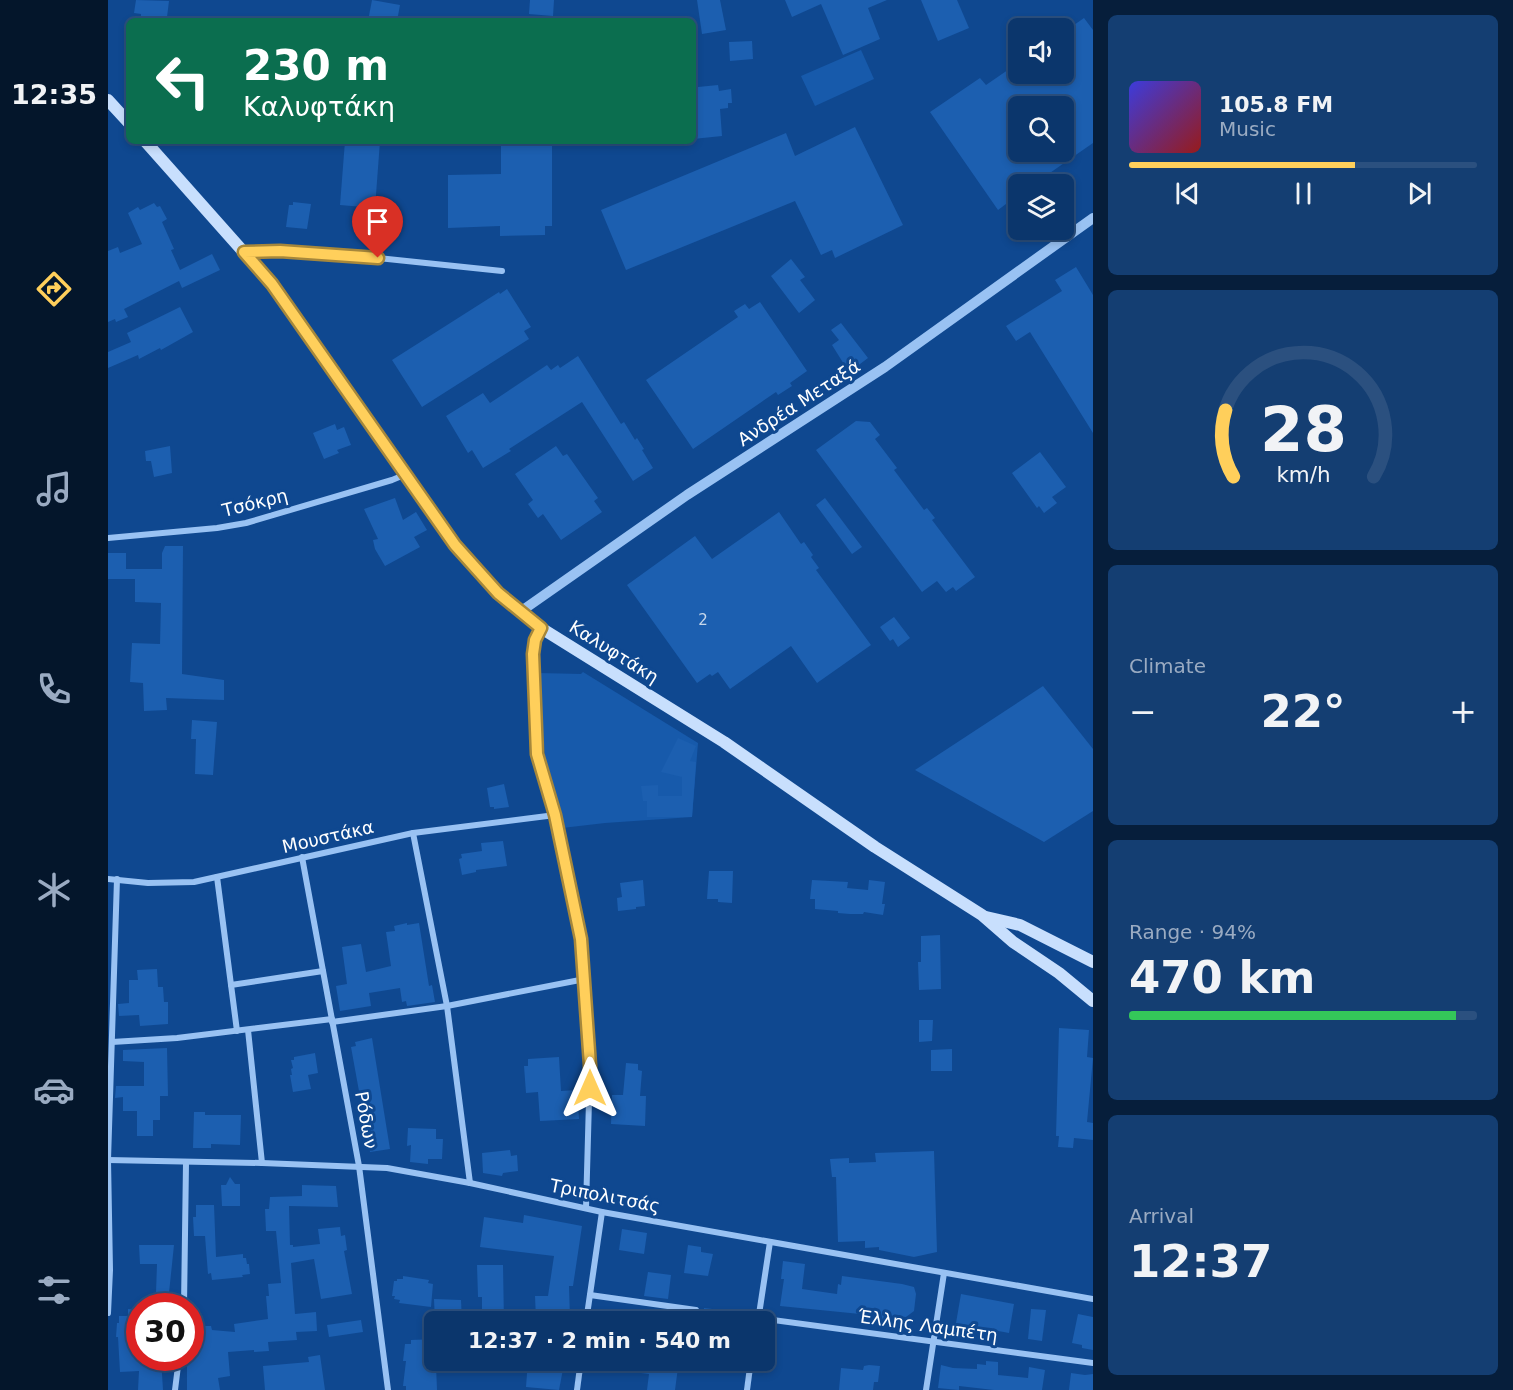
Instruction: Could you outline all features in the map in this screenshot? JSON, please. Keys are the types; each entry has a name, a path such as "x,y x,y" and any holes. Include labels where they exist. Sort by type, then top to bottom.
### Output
{"main road":[{"path":"108,100 126,120"},
{"name":"Καλυφτάκη","path":"148,144 272,284 455,545 475,569 520,612 541,628 724,742 875,848 982,915 1012,942 1059,973 1093,1001"},
{"name":"Καλυφτάκη","path":"982,915 1020,926 1093,962"},
{"path":"1059,973 1093,994"}],"street":[{"name":"Ανδρέα Μεταξά","path":"520,612 687,495 885,367 1093,218"},
{"path":"244,252 280,251 389,259 502,271"},
{"name":"Τσόκρη","path":"108,538 217,528 246,523 404,475"},
{"path":"541,628 535,640 533,654 537,754 555,815 581,939 585,979 590,1065 586,1208"},
{"name":"Μουστάκα","path":"108,879 156,883 194,882 413,833 555,815"},
{"path":"413,833 447,1006 470,1183"},
{"name":"Ρόδων","path":"302,857 359,1166 388,1390"},
{"path":"217,878 237,1031"},
{"path":"108,1313 110,1270 108,1160 117,879"},
{"path":"231,985 323,971"},
{"path":"112,1042 177,1038 447,1006 585,979"},
{"path":"248,1030 262,1163"},
{"name":"Τριπολιτσάς","path":"108,1160 387,1168 470,1183 602,1212 1093,1299"},
{"path":"184,1293 186,1163"},
{"path":"588,1311 602,1212"},
{"path":"759,1311 770,1242"},
{"path":"926,1390 944,1273"},
{"path":"590,1295 696,1311"},
{"name":"Έλλης Λαμπέτη","path":"775,1321 1093,1363"},
{"path":"175,1390 177,1371"},
{"path":"577,1390 580,1371"},
{"path":"747,1390 750,1371"}],"shaded area":[{"path":"861,50 874,79 815,106 801,76"},
{"path":"583,672 698,743 692,817 562,828 546,768 538,673 581,674"}],"building":[{"path":"136,0 169,1 167,17 141,18 141,14 134,13"},
{"path":"372,0 400,5 398,18 369,18"},
{"path":"530,0 554,0 553,16 529,14"},
{"path":"697,0 720,0 726,30 702,34"},
{"path":"785,0 887,0 868,8 880,39 843,55 821,4 792,17"},
{"path":"921,0 957,0 969,28 938,41"},
{"path":"1084,18 1093,30 1093,143 1074,156 1074,96 1008,96 1008,162 1066,162 1048,174 1008,174 1008,202 998,210 930,112 980,78 986,85 1008,70 1008,84 1074,84 1074,25"},
{"path":"752,41 753,59 730,61 729,42"},
{"path":"718,85 719,91 731,89 732,103 728,103 728,108 720,109 722,136 696,139 698,87"},
{"path":"855,127 903,225 835,258 832,250 821,255 795,201 626,270 601,210 786,133 795,156"},
{"path":"345,144 380,144 375,208 340,205"},
{"path":"501,144 552,144 552,226 545,226 545,235 500,236 500,226 448,228 448,175 501,174"},
{"path":"293,202 311,204 307,229 286,227 289,205 293,205"},
{"path":"154,203 157,207 160,206 167,219 162,222 180,270 212,254 220,270 182,288 179,281 124,309 128,317 116,322 115,319 108,322 108,251 118,247 120,253 142,244 128,213 138,207 140,210"},
{"path":"791,259 805,277 800,280 815,300 799,313 771,276"},
{"path":"1076,267 1093,295 1093,433 1030,332 1016,341 1006,326 1062,291 1055,280"},
{"path":"507,289 531,327 524,331 529,339 422,407 392,360"},
{"path":"760,302 807,371 790,383 792,386 778,395 776,392 693,449 646,380 738,317 734,311 745,304 749,309"},
{"path":"180,307 193,332 161,350 160,348 139,359 138,355 108,368 108,352 131,342 127,333"},
{"path":"841,323 868,358 856,367 854,364 847,369 832,345 839,340 831,330"},
{"path":"578,356 621,424 624,422 635,440 637,438 653,468 633,481 582,402 483,468 472,450 468,453 446,416 483,393 490,403 547,365 551,370 558,365 560,368"},
{"path":"856,421 870,422 880,435 875,439 897,468 894,470 924,510 927,508 935,518 932,520 975,577 956,591 953,587 946,592 937,581 922,592 816,450"},
{"path":"335,424 337,430 344,427 351,445 337,450 339,453 324,459 313,433"},
{"path":"170,446 172,473 154,477 151,461 146,461 145,451"},
{"path":"556,446 563,456 567,454 598,498 594,501 602,512 561,540 543,514 538,518 528,504 533,500 515,474"},
{"path":"1040,452 1066,487 1052,497 1057,503 1044,513 1039,506 1037,508 1012,473"},
{"path":"395,498 403,520 416,512 427,530 414,537 420,547 385,566 375,549 373,540 378,539 364,509"},
{"path":"825,498 862,547 852,554 816,505"},
{"path":"779,512 801,544 804,542 813,555 811,557 819,568 816,570 871,645 817,683 791,646 730,689 718,672 712,676 710,674 697,683 627,585 695,536 712,559"},
{"path":"165,546 183,546 182,674 224,680 224,700 166,698 167,710 144,711 143,683 130,682 132,643 160,644 161,603 135,602 135,579 108,579 108,553 126,553 126,569 162,569 162,553"},
{"path":"894,617 910,638 898,647 893,639 890,641 880,627"},
{"path":"1043,686 1093,749 1093,811 1044,842 915,770"},
{"path":"192,720 217,722 213,775 195,774 196,739 191,739"},
{"path":"678,738 696,746 690,761 696,762 692,817 647,817 647,801 643,801 641,786 658,785 658,796 682,796 682,777 661,772"},
{"path":"504,784 509,807 494,809 490,807 487,788"},
{"path":"503,841 507,866 476,870 476,872 462,875 459,859 462,858 461,854 482,851 481,843"},
{"path":"709,871 733,871 732,903 707,899"},
{"path":"643,880 645,906 618,911 617,898 622,897 620,883"},
{"path":"812,880 848,882 847,888 868,890 869,880 885,882 883,915 864,912 863,914 838,913 838,911 815,909 815,899 810,899"},
{"path":"407,923 407,925 419,923 429,986 432,985 435,1002 407,1006 406,1001 402,1002 400,988 369,993 371,1006 340,1011 336,986 347,984 342,947 361,944 366,972 391,966 386,932 395,931 394,926"},
{"path":"940,935 941,989 919,990 918,962 921,962 921,936"},
{"path":"157,969 158,987 163,987 164,1002 168,1002 168,1024 140,1026 139,1015 119,1016 118,1004 129,1003 129,980 138,980 137,970"},
{"path":"919,1020 933,1020 932,1041 919,1042"},
{"path":"1059,1028 1089,1030 1087,1057 1093,1058 1087,1122 1093,1123 1093,1140 1074,1138 1073,1148 1058,1147 1059,1136 1056,1136"},
{"path":"372,1038 390,1149 370,1152 351,1047 356,1046 355,1042"},
{"path":"167,1048 168,1096 160,1096 160,1120 153,1120 153,1136 137,1136 137,1111 123,1111 123,1097 115,1098 116,1086 144,1086 144,1062 123,1061 123,1050"},
{"path":"952,1049 952,1071 931,1071 931,1050"},
{"path":"315,1053 318,1073 308,1075 311,1089 293,1092 290,1075 292,1075 291,1069 293,1068 291,1060 294,1060 294,1057"},
{"path":"559,1057 561,1091 577,1090 579,1119 540,1121 538,1092 526,1093 524,1066 528,1066 528,1059"},
{"path":"626,1063 638,1064 638,1070 642,1071 640,1096 646,1096 645,1126 611,1124 612,1095 623,1095"},
{"path":"194,1112 205,1112 205,1115 241,1115 240,1145 211,1144 211,1148 193,1148"},
{"path":"408,1128 436,1129 436,1139 443,1139 442,1159 428,1159 428,1164 410,1162 411,1145 407,1146"},
{"path":"510,1150 511,1156 517,1155 518,1171 503,1173 502,1176 483,1173 482,1153"},
{"path":"934,1151 937,1252 914,1257 879,1250 879,1247 865,1248 865,1241 838,1242 836,1177 832,1177 830,1159 849,1158 849,1163 876,1162 875,1153"},
{"path":"230,1177 235,1184 240,1184 240,1206 222,1206 221,1185 226,1185"},
{"path":"302,1185 336,1186 338,1207 289,1206 290,1245 293,1247 320,1244 318,1229 340,1227 341,1236 345,1235 347,1250 344,1251 352,1294 321,1299 314,1259 291,1263 295,1314 316,1312 317,1331 296,1332 297,1340 268,1342 269,1351 228,1352 230,1376 218,1378 220,1390 187,1390 187,1371 204,1371 204,1326 211,1326 212,1330 235,1332 234,1324 268,1319 266,1296 269,1296 268,1284 281,1283 276,1231 266,1231 265,1209 269,1209 270,1197 302,1196"},
{"path":"196,1205 214,1205 216,1257 243,1254 243,1258 246,1258 249,1264 250,1274 242,1275 243,1277 212,1280 211,1273 208,1274 205,1236 194,1236 193,1217 196,1217"},
{"path":"524,1215 582,1226 573,1286 569,1286 570,1311 536,1311 535,1296 548,1296 554,1256 480,1247 484,1217 523,1223"},
{"path":"622,1229 647,1233 644,1254 619,1250"},
{"path":"139,1245 174,1245 169,1293 156,1293 157,1264 140,1264"},
{"path":"688,1245 701,1247 701,1252 713,1254 708,1276 684,1273"},
{"path":"783,1261 805,1264 802,1289 837,1294 842,1276 914,1287 916,1294 914,1311 906,1317 896,1316 896,1320 870,1318 870,1320 860,1319 860,1314 780,1306 784,1279 781,1279"},
{"path":"477,1265 503,1265 504,1311 482,1311 482,1297 478,1297"},
{"path":"648,1272 671,1275 668,1299 644,1296"},
{"path":"403,1276 429,1280 428,1283 433,1284 431,1307 399,1303 400,1300 394,1299 395,1296 392,1296 394,1281 403,1279"},
{"path":"961,1294 1014,1304 1009,1333 956,1323"},
{"path":"434,1299 461,1300 462,1311 435,1311"},
{"path":"704,1308 729,1311 704,1311"},
{"path":"1031,1309 1046,1310 1042,1341 1028,1339"},
{"path":"1078,1314 1093,1317 1093,1350 1072,1343"},
{"path":"119,1316 126,1316 126,1371 139,1371 120,1372 118,1337 116,1337"},
{"path":"361,1320 363,1332 329,1337 327,1325"},
{"path":"424,1339 424,1371 436,1371 437,1390 406,1390 406,1386 403,1386 406,1361 403,1361 405,1344 411,1344 411,1340"},
{"path":"320,1355 325,1390 265,1390 263,1366 309,1362 308,1357"},
{"path":"986,1361 998,1362 998,1375 1028,1378 1029,1367 1045,1370 1042,1390 994,1390 959,1386 959,1390 938,1388 941,1365 977,1369 977,1364 986,1365"},
{"path":"864,1366 880,1366 878,1382 874,1382 873,1390 839,1390 841,1368 863,1370"},
{"path":"139,1371 162,1371 163,1390 138,1390"},
{"path":"527,1371 563,1371 559,1390 526,1387"},
{"path":"641,1371 678,1371 675,1390 647,1390 649,1374 641,1373"},
{"path":"1071,1373 1093,1374 1093,1390 1069,1390"}],"route":[{"path":"378,258 264,250 244,252 272,284 455,545 498,593 541,628 535,640 533,654 537,754 555,815 581,939 590,1088"}]}
